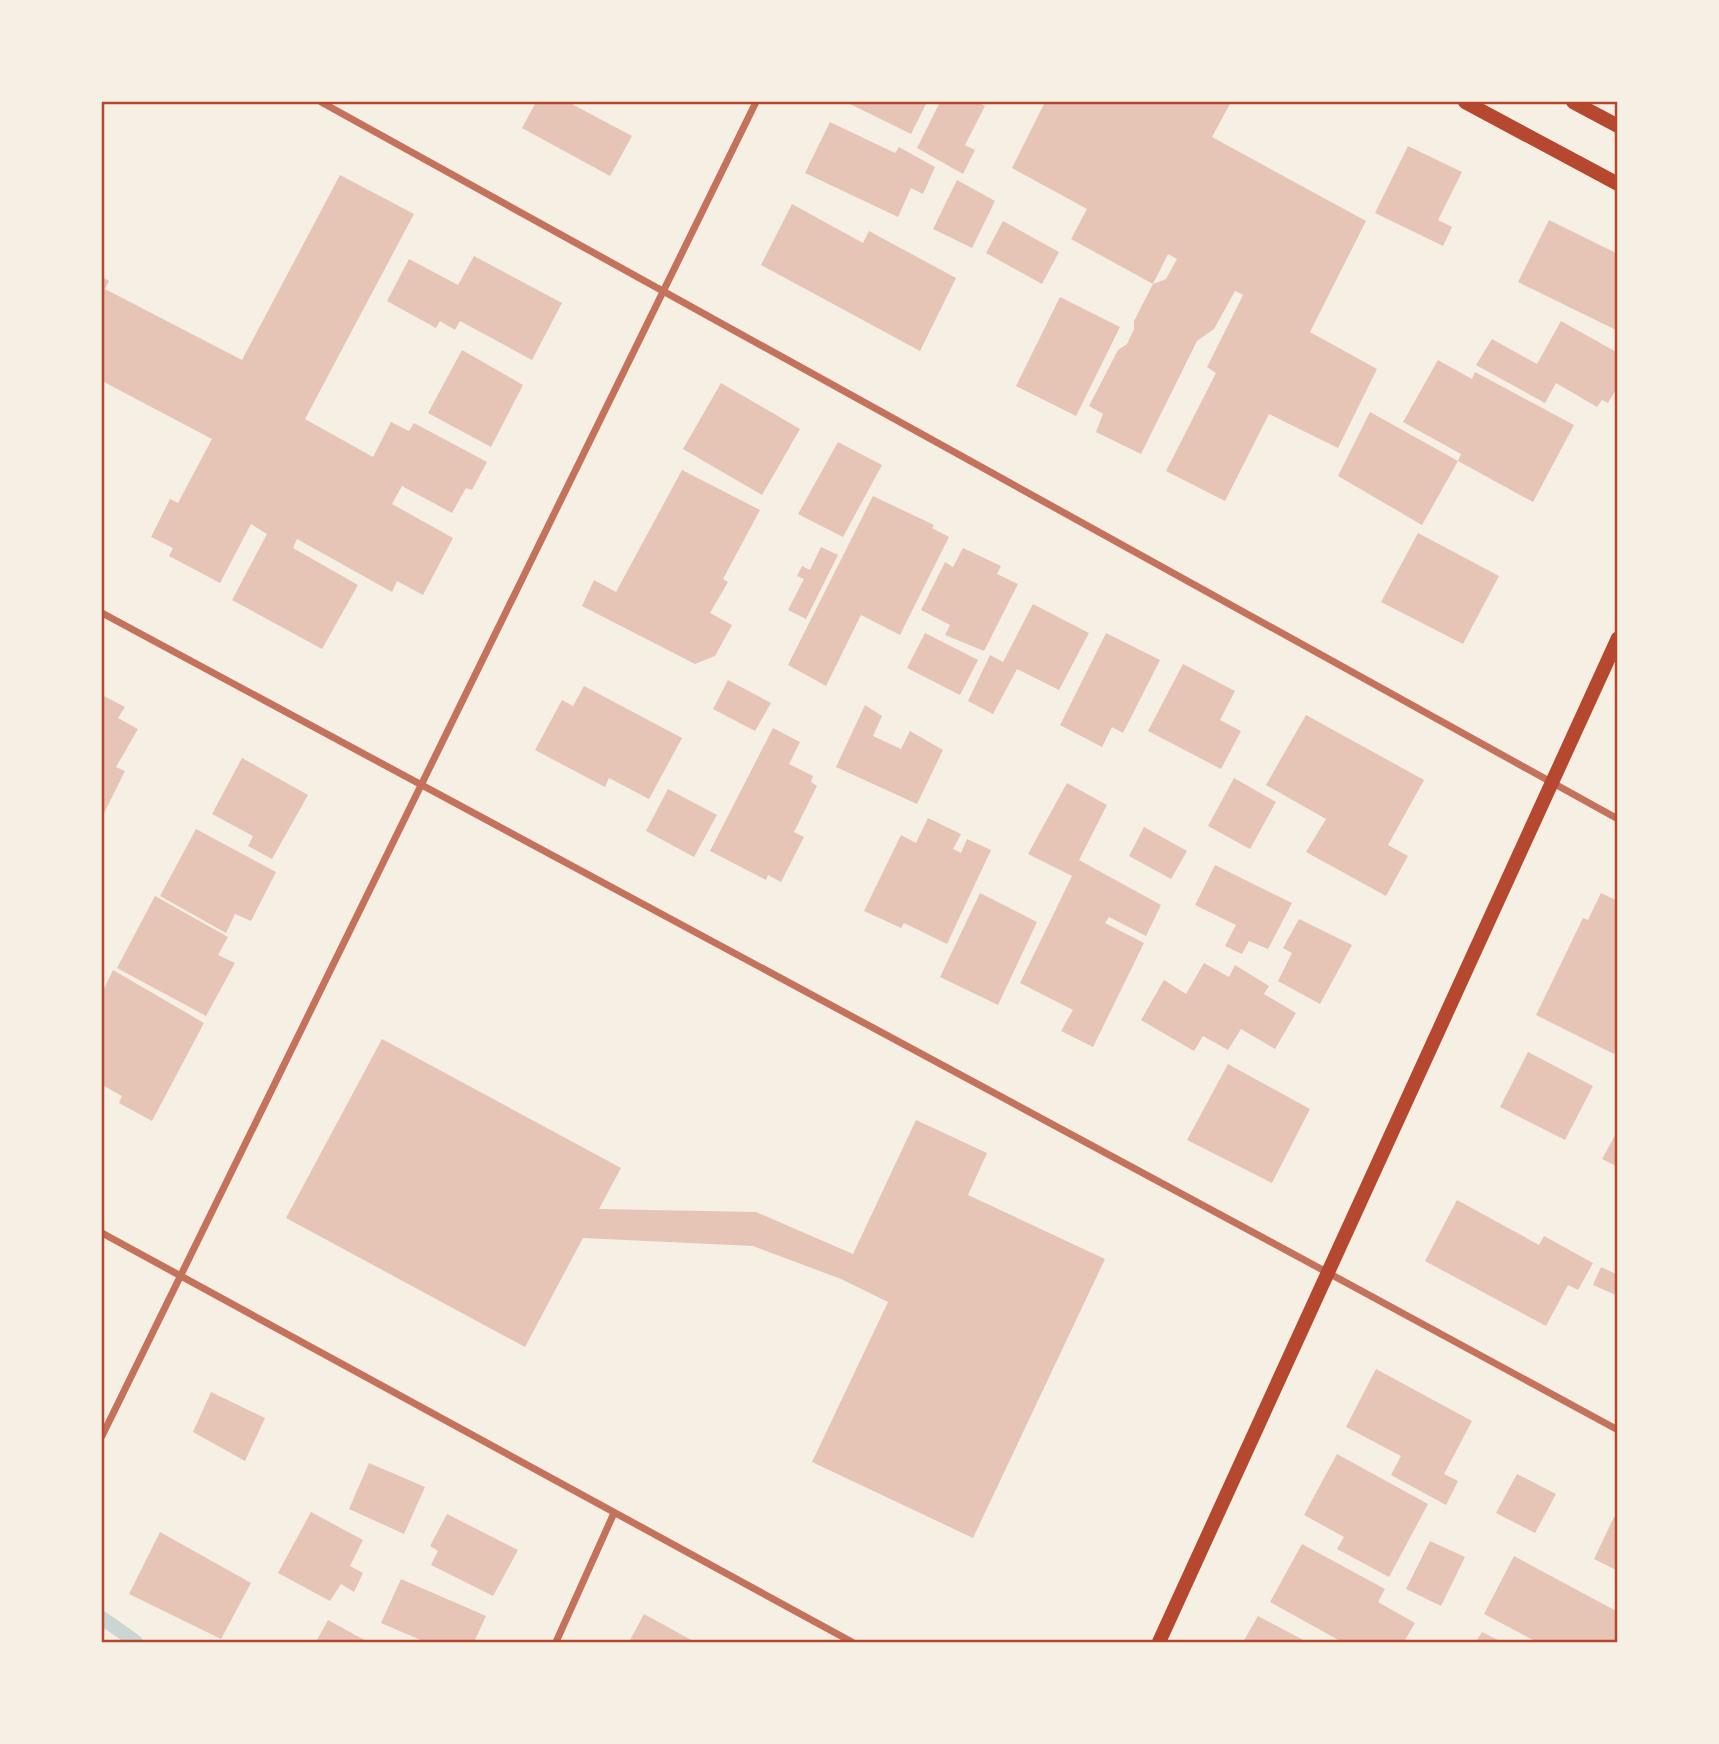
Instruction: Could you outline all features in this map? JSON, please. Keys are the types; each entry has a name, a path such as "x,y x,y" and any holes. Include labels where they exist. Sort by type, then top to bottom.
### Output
{"main road":[{"path":"1465,102 1618,184"},
{"path":"1573,102 1618,126"},
{"path":"1159,1643 1618,638"}],"street":[{"path":"321,102 1618,819"},
{"path":"102,1436 756,102"},
{"path":"102,613 1618,1430"},
{"path":"102,1233 852,1643"},
{"path":"556,1643 614,1513"}],"building":[{"path":"536,102 568,102 632,136 610,176 522,128"},
{"path":"846,102 927,102 911,134"},
{"path":"940,102 977,102 985,106 965,145 975,150 963,174 917,148"},
{"path":"1045,102 1231,102 1212,137 1366,221 1310,332 1377,369 1338,448 1269,414 1225,501 1166,471 1216,373 1207,367 1243,295 1235,291 1214,329 1197,341 1141,454 1096,432 1103,414 1089,406 1118,350 1127,344 1134,329 1134,321 1153,284 1071,239 1087,209 1012,168","holes":["1168,254 1177,259 1166,279 1153,284"]},
{"path":"830,122 895,153 899,147 935,167 923,194 911,188 898,217 805,173"},
{"path":"1408,146 1462,172 1438,220 1452,227 1443,246 1375,213"},
{"path":"340,175 414,214 305,419 373,457 391,422 409,431 414,423 487,462 472,490 466,488 452,513 402,486 392,504 453,538 423,595 397,581 392,592 297,539 293,548 358,585 322,649 232,600 267,534 251,524 220,583 169,556 173,548 151,537 170,499 178,503 212,439 102,381 102,277 109,281 105,289 242,360"},
{"path":"957,180 995,201 972,248 933,229"},
{"path":"792,204 863,243 869,231 956,278 920,351 761,265"},
{"path":"1549,220 1618,254 1618,331 1518,282"},
{"path":"1003,221 1059,252 1042,284 986,253"},
{"path":"474,256 562,303 532,360 460,321 455,330 440,321 436,328 387,301 409,259 458,285"},
{"path":"1060,297 1120,327 1076,416 1016,386"},
{"path":"1561,321 1618,353 1618,386 1608,403 1602,400 1597,407 1556,383 1545,403 1476,365 1492,339 1537,364"},
{"path":"462,350 523,385 491,447 428,413"},
{"path":"1438,360 1472,379 1475,372 1574,425 1533,502 1458,461 1461,454 1403,422"},
{"path":"721,383 800,429 762,495 683,449"},
{"path":"1370,412 1458,461 1422,525 1338,476"},
{"path":"838,442 882,465 843,537 798,514"},
{"path":"682,470 760,510 723,579 728,582 710,613 732,625 715,656 695,664 582,606 594,580 616,592"},
{"path":"873,496 934,525 932,528 949,537 900,635 861,615 826,686 788,665"},
{"path":"1418,533 1499,576 1463,644 1381,602"},
{"path":"821,547 838,555 806,619 788,610 804,579 797,576 802,566 810,570"},
{"path":"963,548 1001,566 997,574 1018,584 984,651 945,635 950,625 921,610 945,562 953,567"},
{"path":"1033,604 1089,633 1059,690 1017,669 993,714 968,701 990,655 1003,662"},
{"path":"925,633 978,660 960,695 907,668"},
{"path":"1106,633 1160,660 1123,733 1112,727 1102,747 1060,725"},
{"path":"1183,664 1235,691 1220,720 1241,731 1221,769 1148,731"},
{"path":"728,680 771,703 755,731 713,709"},
{"path":"584,686 682,738 649,799 609,778 605,787 535,750 562,700 573,706"},
{"path":"102,695 125,707 118,718 138,729 116,767 125,771 102,817"},
{"path":"865,705 882,716 873,736 901,749 910,731 943,750 917,804 836,767"},
{"path":"1306,715 1424,780 1388,845 1408,856 1386,896 1306,852 1326,819 1266,785"},
{"path":"773,728 800,742 789,764 813,776 811,782 817,786 794,832 804,837 781,882 768,875 766,880 710,851"},
{"path":"242,758 308,795 272,859 248,846 253,836 212,814"},
{"path":"1234,778 1276,802 1250,849 1208,826"},
{"path":"1067,783 1107,805 1079,860 1161,905 1146,936 1109,917 1105,923 1144,943 1093,1047 1061,1031 1073,1010 1020,983 1072,876 1028,854"},
{"path":"668,789 717,815 694,857 646,831"},
{"path":"928,818 961,834 953,849 961,853 967,839 991,850 947,944 904,923 901,928 864,911 901,835 916,843"},
{"path":"1144,827 1187,851 1171,879 1129,856"},
{"path":"196,829 276,872 251,921 235,914 226,933 160,896"},
{"path":"1215,865 1292,903 1268,949 1249,941 1242,954 1225,946 1236,925 1195,905"},
{"path":"980,893 1037,922 998,1005 940,977"},
{"path":"1601,893 1618,901 1618,1051 1614,1054 1536,1015 1583,918 1588,920"},
{"path":"155,896 228,937 218,955 235,963 206,1016 117,968"},
{"path":"1299,919 1352,945 1320,1004 1278,981 1292,953 1283,948"},
{"path":"1204,963 1229,977 1235,965 1269,986 1264,994 1296,1013 1275,1049 1241,1029 1228,1050 1203,1036 1194,1051 1141,1020 1164,980 1186,994"},
{"path":"113,970 204,1023 152,1121 119,1103 122,1096 102,1085 102,993"},
{"path":"382,1039 621,1168 599,1209 756,1212 853,1254 916,1120 987,1153 968,1195 1105,1259 973,1538 812,1462 888,1302 841,1279 753,1246 583,1238 525,1347 286,1218"},
{"path":"1528,1052 1593,1086 1565,1140 1500,1107"},
{"path":"1228,1064 1310,1109 1272,1183 1187,1140"},
{"path":"1618,1130 1618,1167 1602,1159"},
{"path":"1457,1200 1539,1245 1544,1236 1593,1263 1578,1290 1568,1285 1546,1326 1425,1261"},
{"path":"1601,1267 1618,1275 1618,1296 1593,1285"},
{"path":"1376,1369 1472,1421 1444,1474 1458,1481 1446,1505 1391,1475 1401,1456 1346,1427"},
{"path":"211,1392 265,1418 245,1461 193,1432"},
{"path":"1337,1454 1428,1504 1389,1577 1337,1549 1344,1537 1304,1515"},
{"path":"369,1463 425,1487 404,1534 349,1509"},
{"path":"1517,1474 1556,1494 1535,1533 1496,1513"},
{"path":"311,1512 363,1540 350,1566 363,1573 354,1592 341,1584 330,1601 278,1573"},
{"path":"447,1514 518,1550 493,1596 431,1565 438,1551 430,1546"},
{"path":"1614,1517 1618,1518 1618,1571 1594,1559"},
{"path":"160,1532 251,1583 221,1639 129,1594"},
{"path":"1430,1541 1465,1557 1441,1606 1406,1589"},
{"path":"1302,1544 1385,1589 1378,1602 1415,1623 1404,1642 1342,1642 1270,1602"},
{"path":"1514,1556 1618,1612 1617,1642 1537,1642 1484,1614"},
{"path":"401,1579 486,1616 474,1642 425,1642 381,1623"},
{"path":"644,1614 695,1642 629,1642"},
{"path":"1258,1616 1307,1642 1243,1642"},
{"path":"328,1620 368,1642 316,1642"},
{"path":"1482,1632 1502,1642 1476,1642"}],"waterway":[{"path":"102,1618 136,1642"}]}
